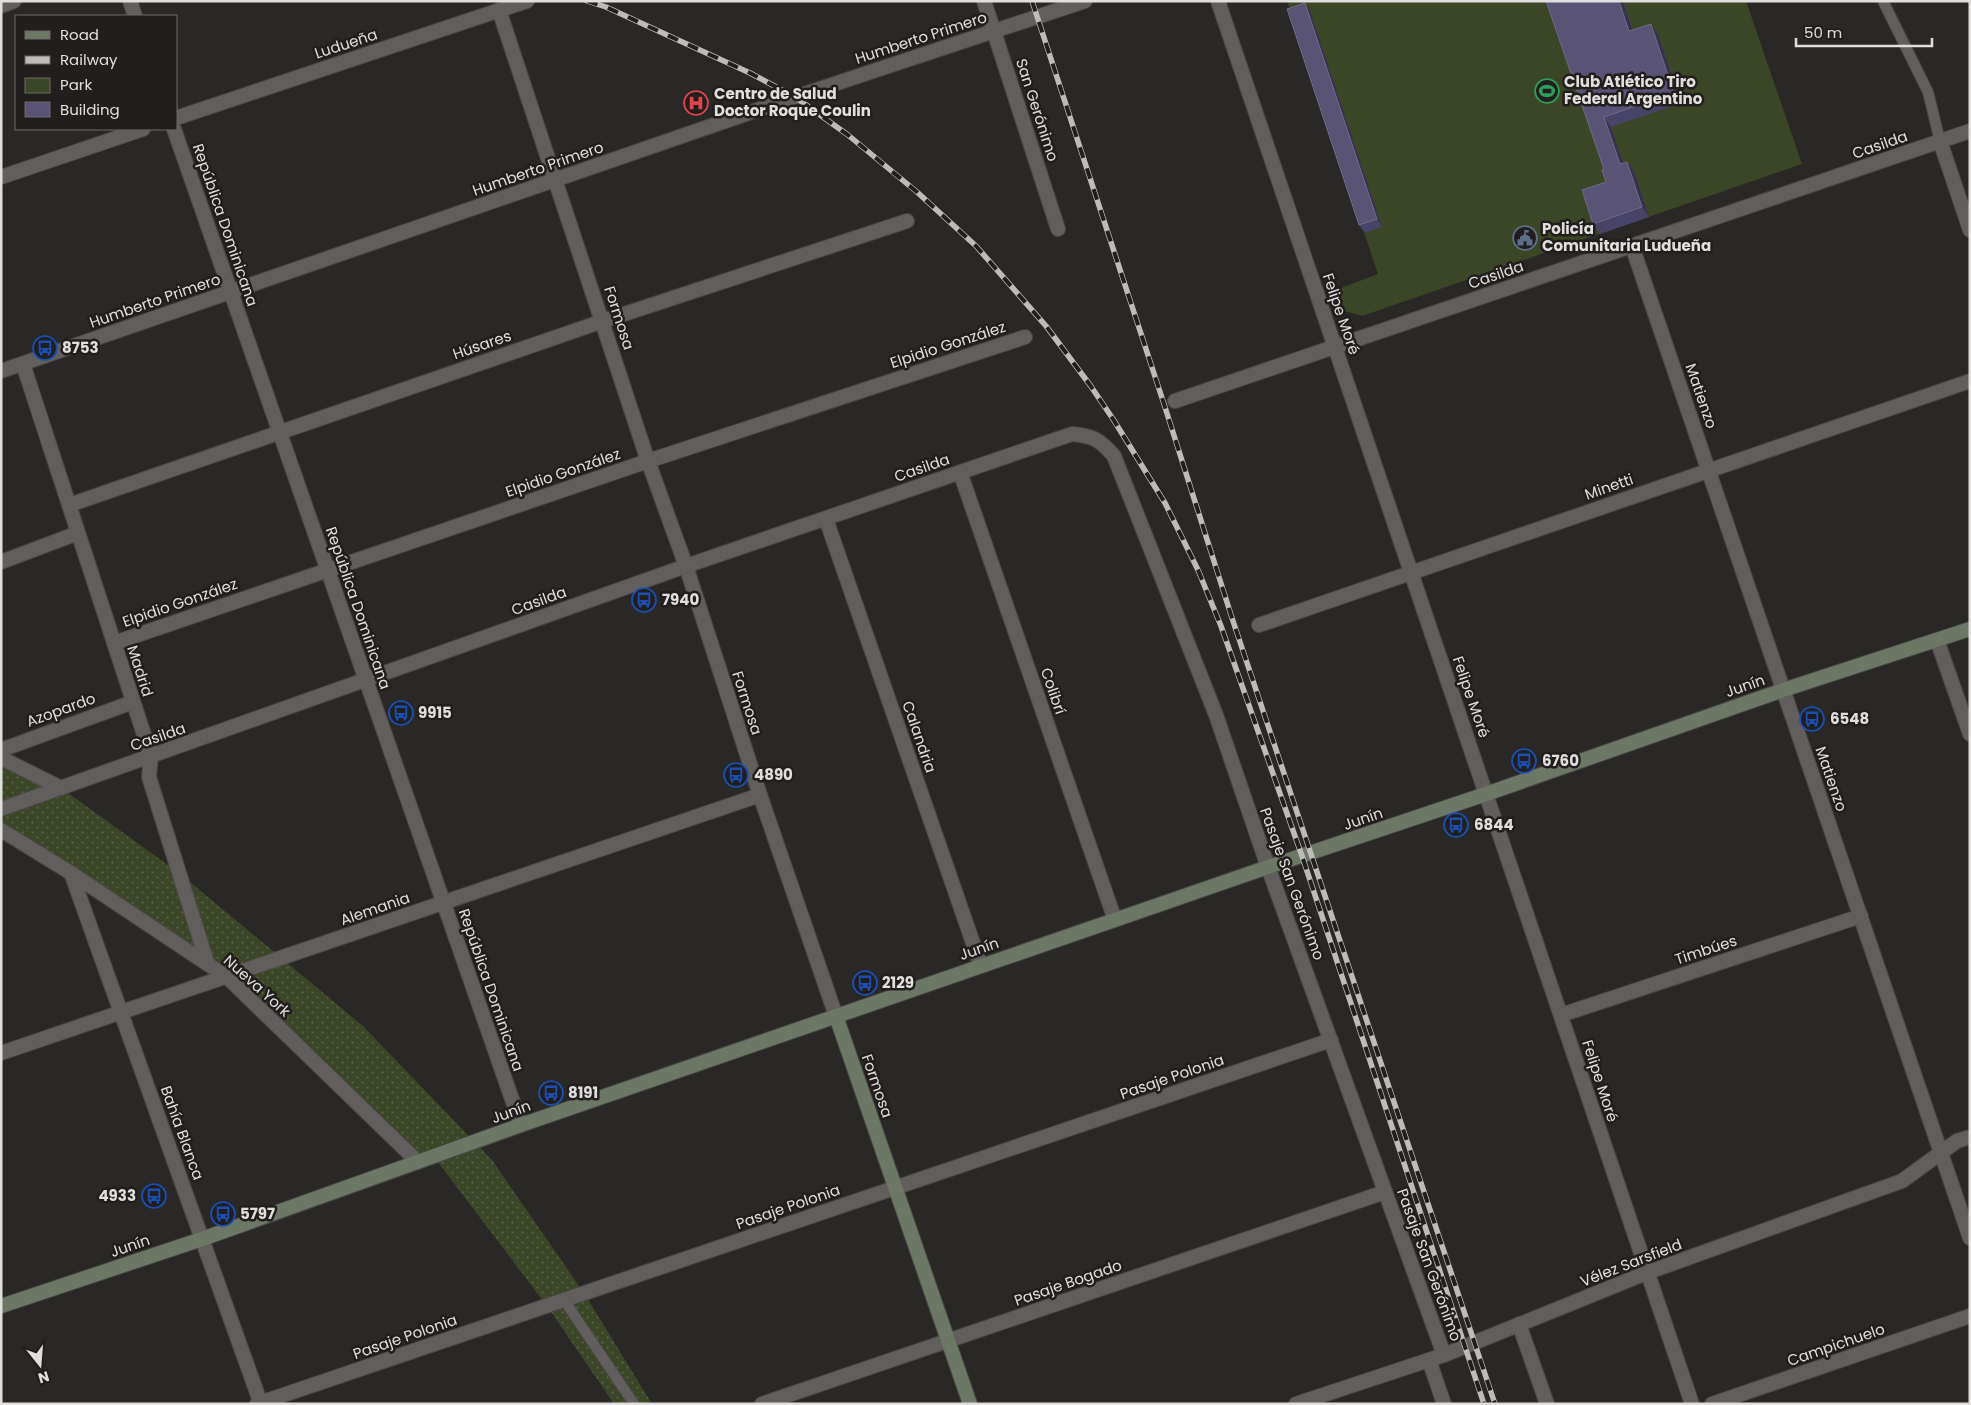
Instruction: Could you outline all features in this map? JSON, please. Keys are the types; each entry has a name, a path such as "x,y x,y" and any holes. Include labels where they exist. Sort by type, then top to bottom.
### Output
{"main road":[{"name":"Junín","path":"1,1306 202,1239 521,1125 1268,867 1486,794 1784,690 1970,629"},
{"name":"Formosa","path":"836,1016 970,1404"}],"street":[{"path":"1,6 14,1"},
{"path":"130,1 135,15"},
{"name":"Ludueña","path":"178,117 527,1"},
{"name":"San Gerónimo","path":"984,1 1058,229"},
{"name":"Humberto Primero","path":"1,371 796,97 1086,1"},
{"name":"Felipe Moré","path":"1218,1 1561,1015 1646,1273 1692,1404"},
{"name":"Formosa","path":"499,10 648,461 686,566 760,795 836,1016"},
{"path":"1,177 140,130"},
{"name":"República Dominicana","path":"174,130 521,1125"},
{"name":"Casilda","path":"1175,401 1970,131"},
{"path":"1940,141 1970,230"},
{"name":"Húsares","path":"69,506 603,321 907,221"},
{"name":"Matienzo","path":"1632,246 1970,1238"},
{"name":"Elpidio González","path":"114,643 648,461 1025,337"},
{"name":"Madrid","path":"23,364 151,756 149,777 207,962"},
{"name":"Minetti","path":"1259,625 1970,381"},
{"name":"Casilda","path":"1,809 686,566 1072,434 1091,435"},
{"name":"Pasaje San Gerónimo","path":"1091,435 1104,444 1114,456 1216,715 1268,867 1444,1355"},
{"name":"Colibrí","path":"960,472 1115,920"},
{"name":"Calandria","path":"826,518 981,966"},
{"path":"1,562 78,533"},
{"path":"1937,640 1970,734"},
{"name":"Azopardo","path":"1,750 133,702"},
{"path":"1,758 60,788"},
{"name":"Alemania","path":"1,1053 760,795"},
{"name":"Nueva York","path":"1,830 71,873 227,977 418,1162"},
{"name":"Bahía Blanca","path":"71,873 260,1403"},
{"name":"Timbúes","path":"1561,1015 1861,916"},
{"name":"Pasaje Polonia","path":"260,1403 1330,1040"},
{"name":"Vélez Sarsfield","path":"1296,1404 1444,1355 1646,1273 1902,1180 1957,1141 1970,1136"},
{"name":"Pasaje Bogado","path":"762,1404 1385,1192"},
{"name":"Campichuelo","path":"1712,1404 1970,1316"},
{"path":"1519,1324 1547,1404"},
{"path":"1429,1360 1444,1404"}],"lane":[{"path":"1883,1 1928,92 1940,141"},
{"path":"564,1300 634,1404"}],"green space":[{"name":"Club Atlético Tiro Federal Argentino","path":"1287,1 1746,1 1802,164 1362,316 1342,310 1336,290 1378,274"},
{"path":"1,758 61,788 179,873 363,1026 492,1160 584,1293 652,1404 614,1404 547,1306 434,1157 418,1162 227,977 1,830"}],"building":[{"path":"1546,1 1619,1 1629,31 1651,24 1674,93 1604,117 1620,164 1627,162 1642,207 1593,224 1582,190 1606,182 1602,170 1604,169"},
{"path":"1305,3 1377,219 1359,225 1287,9"}],"railway":[{"path":"587,1 606,7 750,73 795,97 848,135 917,192 976,246 1046,326 1113,419 1165,503 1198,570 1221,626 1302,856 1484,1404"},
{"path":"1032,1 1232,618 1495,1404"}],"place":[{"name":"Club Atlético Tiro Federal Argentino","path":"1547,91"},
{"name":"Centro de Salud Doctor Roque Coulin","path":"696,103"},
{"name":"Policía Comunitaria Ludueña","path":"1525,238"},
{"name":"8753","path":"45,348"},
{"name":"7940","path":"644,600"},
{"name":"9915","path":"401,713"},
{"name":"6548","path":"1812,719"},
{"name":"6760","path":"1524,761"},
{"name":"4890","path":"736,775"},
{"name":"6844","path":"1456,825"},
{"name":"2129","path":"865,983"},
{"name":"8191","path":"551,1093"},
{"name":"4933","path":"154,1196"},
{"name":"5797","path":"223,1214"}]}
